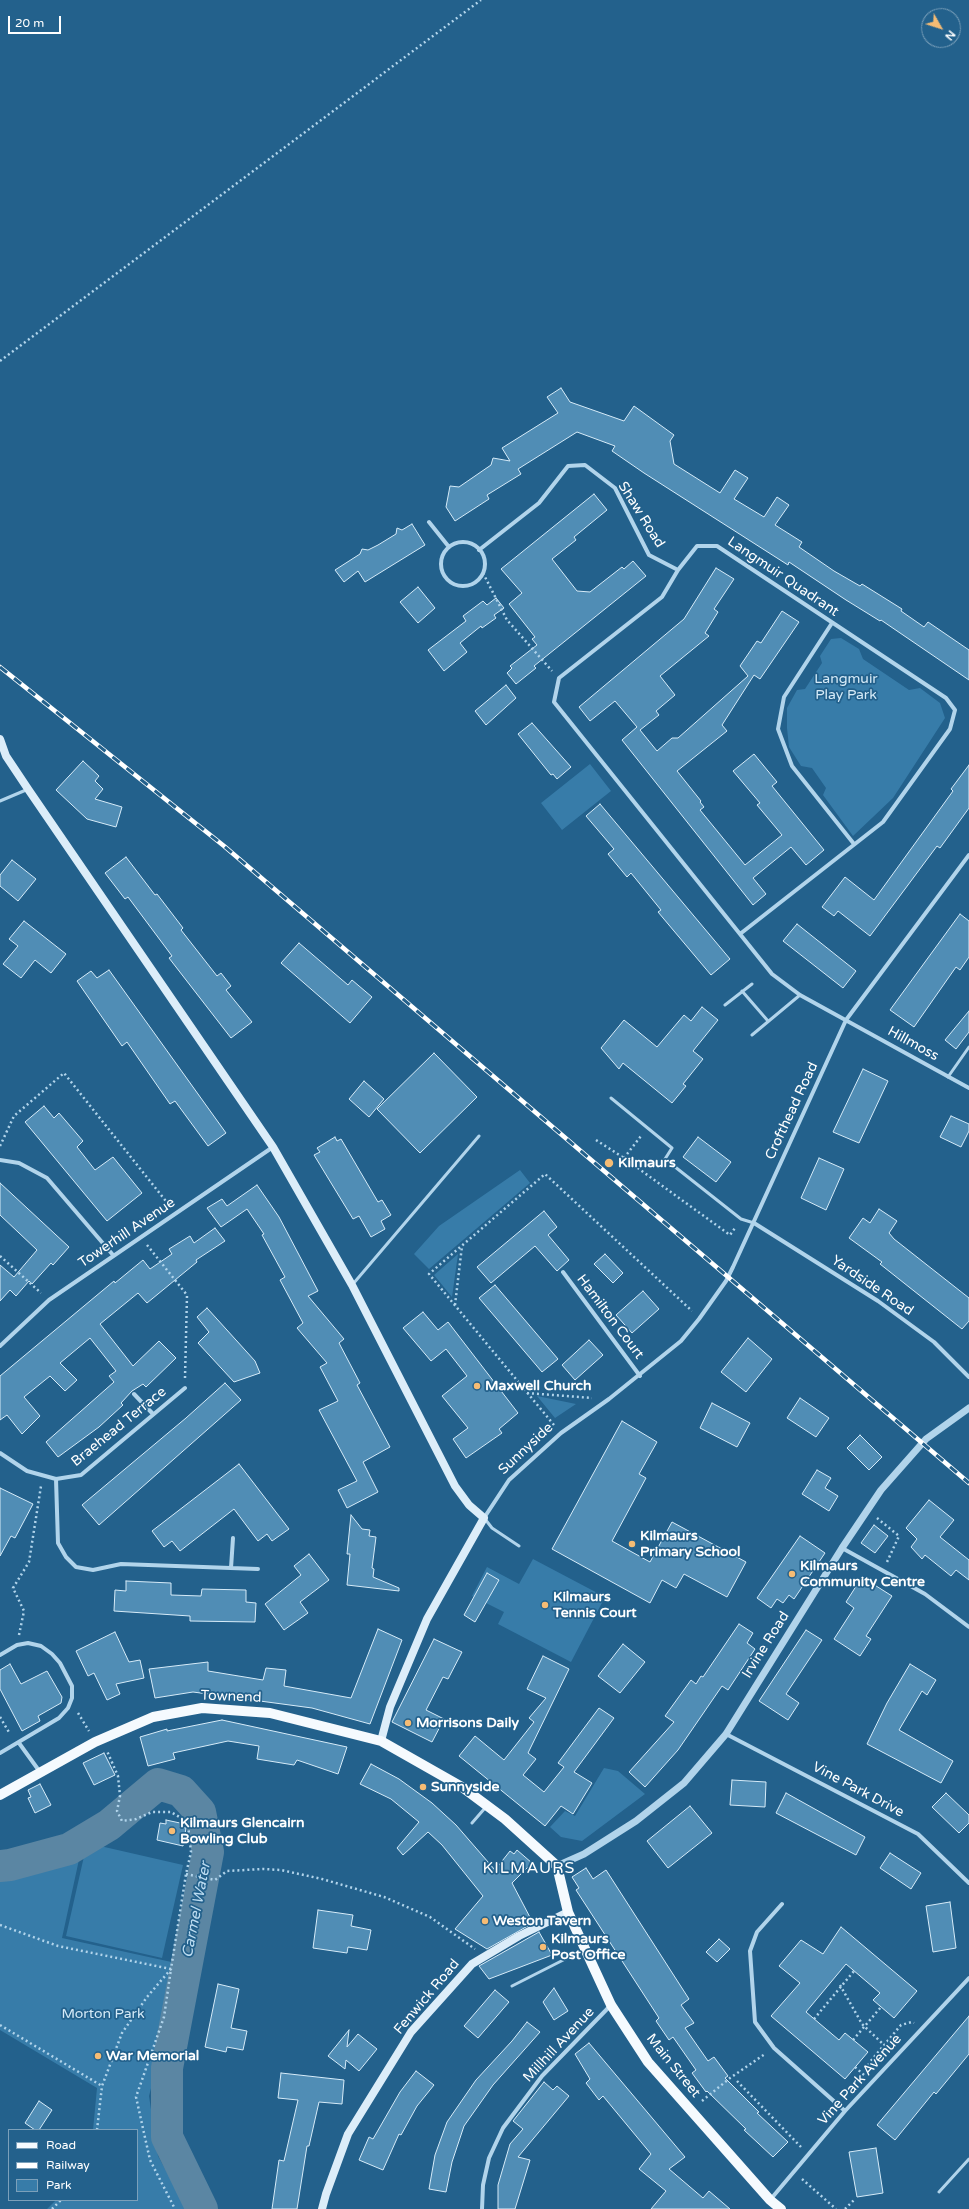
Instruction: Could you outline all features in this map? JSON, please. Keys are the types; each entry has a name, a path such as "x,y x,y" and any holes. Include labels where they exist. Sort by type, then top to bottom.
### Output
{"main road":[{"path":"0,739 6,756 28,789 273,1148 352,1285 455,1486 469,1505 484,1518"},
{"name":"Sunnyside","path":"381,1742 390,1708 427,1619 484,1518"},
{"name":"Townend","path":"1,1792 41,1773 99,1741 153,1717 202,1708 270,1713 381,1742 462,1787 505,1819 557,1866"},
{"name":"Main Street","path":"557,1866 568,1912 586,1948 611,2005 648,2062 770,2200 781,2209"},
{"name":"Fenwick Road","path":"322,2209 348,2134 411,2032 472,1964 519,1936 568,1912"}],"street":[{"name":"Shaw Road","path":"479,550 540,503 568,466 584,465 615,488 649,555 678,570"},
{"path":"429,522 449,547"},
{"path":"456,543 464,543 479,550 483,557 484,565 483,573 478,580 470,585 461,586 452,583 445,577 441,569 444,553 449,547 456,543"},
{"name":"Langmuir Quadrant","path":"559,678 662,597 678,570 697,546 717,546 946,698 955,710 950,729 883,822 740,934"},
{"path":"832,622 784,697 778,729 792,766 854,844"},
{"path":"559,678 554,702 772,974 800,995 846,1020"},
{"name":"Crofthead Road","path":"640,1376 681,1342 726,1281 754,1223 846,1020 969,855"},
{"name":"Hillmoss","path":"846,1020 969,1088"},
{"name":"Towerhill Avenue","path":"0,1346 49,1300 113,1255 273,1148"},
{"path":"0,1160 19,1163 47,1178 113,1255"},
{"name":"Yardside Road","path":"754,1223 878,1301 934,1342 969,1377"},
{"name":"Hamilton Court","path":"563,1272 640,1376"},
{"name":"Sunnyside","path":"484,1518 509,1480 561,1433 609,1400 640,1376"},
{"name":"Braehead Terrace","path":"0,1453 27,1471 56,1479 82,1475 185,1388"},
{"path":"134,1394 153,1414"},
{"name":"Irvine Road","path":"557,1866 584,1854 636,1821 684,1783 726,1734 842,1548 881,1490 926,1440 969,1408"},
{"path":"56,1479 58,1543 66,1557 76,1567 93,1570 121,1564 258,1569"},
{"path":"231,1568 232,1538"},
{"path":"842,1548 925,1594 969,1627"},
{"path":"0,1655 17,1645 28,1643 41,1646 52,1654 72,1686 72,1698 68,1708 59,1718 0,1754"},
{"name":"Vine Park Drive","path":"726,1734 918,1834 969,1883"},
{"path":"18,1744 41,1773"},
{"path":"782,1904 757,1932 750,1951 755,2022 774,2048 845,2111"},
{"name":"Vine Park Avenue","path":"770,2200 845,2111 969,1978"},
{"name":"Millhill Avenue","path":"482,2209 483,2185 489,2158 503,2128 542,2076 611,2005"}],"lane":[{"path":"0,801 28,789"},
{"path":"725,1005 752,984"},
{"path":"742,991 768,1021"},
{"path":"752,1035 800,995"},
{"path":"948,1076 969,1047"},
{"path":"610,1098 672,1148 665,1159 742,1219 754,1223"},
{"path":"352,1285 479,1136"},
{"path":"484,1518 492,1528 518,1546"},
{"path":"472,1823 488,1806"},
{"path":"512,1986 586,1948"},
{"path":"939,2192 969,2159"}],"path":[{"path":"0,361 481,0"},
{"path":"483,573 507,620 559,678"},
{"path":"0,1146 14,1116 64,1073 176,1213"},
{"path":"596,1140 624,1158 730,1235 742,1219"},
{"path":"624,1158 636,1143"},
{"path":"561,1433 429,1274 545,1174 699,1319"},
{"path":"140,1237 187,1295 185,1388"},
{"path":"455,1306 462,1245"},
{"path":"0,1256 49,1300"},
{"path":"527,1393 609,1400"},
{"path":"17,1645 24,1611 14,1588 29,1562 43,1475"},
{"path":"867,1511 899,1536 889,1560 882,1570"},
{"path":"70,1703 99,1741 118,1776 120,1796 118,1811 122,1821 136,1819 152,1812 171,1812 181,1818 188,1825 191,1852 186,1874 164,2017 136,2097 150,2160 175,2209"},
{"path":"0,1717 18,1744"},
{"path":"186,1874 216,1880 226,1872 263,1869 281,1870 322,1879 384,1897 430,1917 485,1956"},
{"path":"0,1926 58,1946 171,1970"},
{"path":"97,2129 102,2086 122,2034 146,1996 171,1970"},
{"path":"814,2019 840,1985 854,1971"},
{"path":"840,1985 864,2026 884,2045"},
{"path":"853,2040 881,2007"},
{"path":"868,2079 869,2063 901,2025 912,2022 921,2029"},
{"path":"0,2025 102,2086"},
{"path":"690,2111 730,2078 774,2048"},
{"path":"737,2081 808,2154"},
{"path":"794,2171 836,2209"},
{"path":"846,2209 854,2200"},
{"path":"52,2209 60,2201"}],"green space":[{"name":"Langmuir Play Park","path":"841,638 859,649 863,659 909,690 920,688 940,703 945,718 893,798 853,836 823,795 826,788 812,768 801,766 789,747 787,728 787,708 797,690 805,689 822,663 820,656 831,639"},
{"path":"590,764 611,791 562,830 541,803"},
{"path":"520,1170 530,1183 429,1269 414,1254 439,1226"},
{"path":"458,1254 452,1297 434,1275"},
{"path":"537,1396 576,1404 555,1418"},
{"name":"Kilmaurs Tennis Court","path":"533,1559 605,1597 571,1662 498,1624 504,1612 472,1596 487,1567 519,1584"},
{"path":"604,1768 618,1771 645,1794 582,1841 561,1837 550,1827 565,1811 575,1816"},
{"path":"87,1843 183,1865 162,1958 66,1936"},
{"name":"Morton Park","path":"80,1855 62,1938 176,1963 167,2027 149,2096 158,2156 187,2209 47,2209 55,2201 138,2201 138,2129 93,2129 97,2088 0,2030 0,1874 22,1874"}],"building":[{"path":"561,388 570,402 624,421 634,406 674,435 670,441 674,464 720,493 735,470 748,478 734,499 764,517 777,497 789,505 775,525 802,542 799,547 834,571 860,586 862,584 902,609 901,611 924,627 928,622 969,650 969,680 881,620 880,621 846,600 789,562 788,565 644,473 612,451 615,446 577,432 518,469 521,474 487,495 489,499 455,521 446,507 450,486 459,487 491,465 493,458 510,461 502,448 558,413 547,397"},
{"path":"594,494 607,510 574,537 576,540 552,559 577,591 590,592 622,567 624,569 633,561 646,576 534,666 536,668 516,684 507,673 512,668 510,666 537,645 532,639 535,637 509,604 522,593 501,569"},
{"path":"412,524 425,545 365,582 358,571 344,582 335,570 360,554 362,549 368,550 396,534 397,528 402,530"},
{"path":"716,568 734,579 714,609 718,612 705,633 709,636 660,676 675,695 656,711 659,715 640,730 657,751 672,738 678,738 748,676 740,666 757,641 761,643 782,611 799,622 760,679 754,675 722,725 727,731 677,771 701,801 700,802 704,807 700,810 745,865 782,835 757,805 760,803 733,771 754,754 777,782 772,786 824,850 806,865 791,847 753,878 766,894 753,905 622,740 637,727 615,701 590,721 579,707 684,619"},
{"path":"418,587 435,608 418,623 400,602"},
{"path":"496,598 504,608 494,615 496,618 482,628 481,626 460,643 467,652 444,671 428,650 466,621 463,616 483,601 487,605"},
{"path":"506,685 516,698 486,725 475,711"},
{"path":"532,723 571,767 557,779 553,774 551,775 518,734"},
{"path":"83,761 99,776 95,781 103,789 95,799 122,807 116,827 87,819 56,790"},
{"path":"969,765 969,808 940,848 937,846 870,936 838,911 834,916 822,907 845,877 874,900 953,791 951,789"},
{"path":"600,804 730,959 711,975 658,912 661,910 631,873 627,877 608,854 614,849 586,816"},
{"path":"126,857 183,928 181,930 217,976 221,973 231,986 226,990 252,1022 231,1038 169,958 172,956 128,897 125,899 105,873"},
{"path":"12,860 36,879 18,901 0,886 0,875"},
{"path":"960,914 969,921 969,957 960,970 956,967 914,1027 890,1010"},
{"path":"24,921 66,954 51,973 35,960 21,978 3,964 18,946 9,939"},
{"path":"797,924 856,971 843,988 783,941"},
{"path":"299,943 348,985 352,980 372,997 350,1023 281,963"},
{"path":"109,970 226,1133 208,1146 175,1101 170,1104 127,1042 122,1046 77,981 91,971 97,978"},
{"path":"702,1007 718,1020 693,1051 703,1059 683,1084 686,1086 672,1103 623,1063 619,1069 601,1048 624,1020 657,1047 684,1015 691,1021"},
{"path":"969,1011 969,1032 956,1049 945,1040"},
{"path":"434,1053 477,1097 420,1153 377,1109"},
{"path":"863,1069 888,1081 859,1143 833,1132"},
{"path":"364,1081 384,1099 369,1117 349,1099"},
{"path":"44,1106 54,1118 59,1113 83,1141 77,1147 95,1170 113,1157 142,1193 107,1221 25,1122"},
{"path":"951,1116 969,1124 969,1131 961,1147 940,1137"},
{"path":"335,1137 337,1141 341,1139 378,1202 382,1200 391,1215 381,1221 385,1229 371,1237 359,1216 353,1219 314,1155 320,1152 317,1148"},
{"path":"698,1137 731,1162 716,1182 683,1157"},
{"path":"819,1158 844,1169 826,1210 801,1198"},
{"path":"0,1183 69,1247 53,1265 51,1263 32,1284 29,1281 16,1296 10,1290 0,1301 0,1265 14,1277 37,1250 0,1215"},
{"path":"257,1185 279,1217 318,1291 308,1296 344,1339 339,1343 360,1383 357,1385 390,1447 363,1462 378,1492 347,1508 338,1490 357,1481 319,1410 338,1401 320,1367 327,1363 297,1328 303,1323 280,1280 285,1277 262,1235 264,1234 247,1209 221,1227 207,1208 222,1199 227,1206"},
{"path":"879,1209 897,1221 889,1233 894,1239 969,1298 969,1321 962,1329 880,1264 882,1262 849,1238 863,1218 870,1223"},
{"path":"544,1211 557,1227 548,1235 569,1260 557,1271 535,1246 491,1283 477,1267"},
{"path":"215,1228 225,1241 196,1260 197,1262 147,1303 138,1293 100,1324 133,1366 159,1341 176,1358 146,1387 143,1384 132,1391 121,1403 123,1405 99,1427 58,1457 46,1442 114,1382 109,1376 116,1371 90,1338 60,1363 77,1380 65,1391 50,1376 24,1397 40,1416 22,1434 7,1415 0,1420 0,1376 114,1281 115,1283 143,1260 150,1269 172,1254 169,1249 190,1236 194,1243"},
{"path":"605,1254 623,1273 613,1283 594,1264"},
{"path":"495,1285 558,1359 542,1372 479,1298"},
{"path":"643,1291 659,1309 632,1333 616,1315"},
{"path":"207,1308 255,1361 260,1373 234,1382 198,1343 209,1332 197,1317"},
{"path":"423,1312 438,1330 448,1322 518,1413 499,1429 502,1433 466,1458 453,1439 468,1428 442,1396 467,1376 446,1349 431,1361 403,1328"},
{"path":"748,1338 772,1359 746,1392 721,1372"},
{"path":"589,1340 603,1355 575,1380 562,1365"},
{"path":"225,1383 241,1400 99,1525 82,1505 186,1418"},
{"path":"800,1398 829,1418 816,1437 787,1418"},
{"path":"712,1403 750,1423 737,1447 700,1428"},
{"path":"622,1421 657,1442 639,1474 646,1478 612,1541 650,1562 672,1522 746,1562 727,1597 684,1574 676,1588 662,1580 650,1603 552,1549"},
{"path":"860,1435 882,1457 869,1470 847,1448"},
{"path":"239,1464 289,1529 272,1541 267,1534 258,1541 234,1509 180,1551 172,1541 164,1547 152,1531"},
{"path":"817,1470 831,1478 825,1488 838,1496 829,1511 802,1494"},
{"path":"0,1488 33,1504 15,1538 11,1536 0,1556"},
{"path":"929,1500 954,1520 940,1537 969,1560 969,1580 956,1570 951,1576 925,1555 922,1559 911,1547 917,1539 906,1528"},
{"path":"351,1515 362,1529 370,1530 369,1536 376,1537 372,1568 374,1569 373,1577 399,1588 399,1591 347,1585 350,1554 347,1554"},
{"path":"874,1525 888,1536 875,1553 861,1543"},
{"name":"Kilmaurs Community Centre","path":"800,1536 825,1553 794,1599 789,1595 783,1603 777,1599 771,1608 757,1598"},
{"path":"309,1554 329,1580 300,1602 308,1613 284,1630 265,1604 301,1575 294,1566"},
{"path":"487,1573 499,1580 475,1622 464,1615"},
{"path":"862,1577 892,1596 866,1636 871,1639 860,1656 834,1639 854,1608 846,1602"},
{"path":"126,1581 171,1583 171,1595 201,1596 202,1589 246,1590 246,1602 256,1603 255,1622 190,1621 190,1616 114,1611 115,1590 126,1591"},
{"path":"739,1624 753,1633 747,1643 755,1649 728,1690 722,1686 678,1750 645,1787 629,1772 674,1722 665,1716 691,1680 696,1684 701,1676 703,1677"},
{"path":"378,1629 402,1640 370,1724 312,1708 193,1692 155,1698 149,1669 208,1662 208,1671 263,1680 266,1668 286,1670 284,1686 351,1698"},
{"path":"806,1630 822,1640 786,1694 799,1703 788,1720 759,1701"},
{"path":"115,1632 129,1662 140,1660 144,1678 116,1684 120,1694 107,1700 94,1673 88,1676 76,1651"},
{"path":"434,1639 462,1652 448,1679 443,1677 426,1710 444,1719 432,1742 392,1722"},
{"path":"623,1644 645,1662 620,1693 598,1676"},
{"path":"543,1656 569,1669 528,1753 536,1759 523,1775 544,1792 564,1767 558,1763 599,1708 614,1718 574,1772 592,1783 573,1814 561,1806 545,1826 459,1756 475,1736 504,1760 534,1722 529,1718 546,1698 527,1689"},
{"path":"10,1664 21,1684 47,1671 62,1697 61,1703 38,1716 40,1721 22,1731 0,1689 0,1670"},
{"path":"910,1664 936,1680 927,1695 922,1691 899,1730 953,1761 941,1783 867,1744 887,1703"},
{"path":"222,1720 347,1747 338,1774 297,1760 294,1765 257,1759 259,1746 228,1741 173,1753 175,1759 148,1766 140,1737 167,1729 167,1731"},
{"path":"104,1753 115,1775 94,1785 83,1763"},
{"path":"371,1764 399,1779 432,1803 456,1825 495,1870 510,1851 514,1854 517,1850 532,1863 512,1883 533,1923 487,1949 455,1929 483,1896 442,1845 428,1832 403,1855 397,1848 419,1822 391,1799 360,1784"},
{"path":"732,1780 766,1782 765,1807 730,1805"},
{"path":"40,1784 51,1805 35,1813 28,1798 31,1797 28,1790"},
{"path":"786,1793 865,1837 856,1855 776,1813"},
{"path":"946,1793 969,1815 969,1823 959,1833 932,1807"},
{"path":"690,1806 712,1833 668,1868 647,1841"},
{"name":"Kilmaurs Glencairn Bowling Club","path":"166,1820 180,1823 180,1827 186,1828 183,1846 157,1840 160,1823 166,1824"},
{"path":"890,1853 921,1873 911,1889 880,1868"},
{"path":"586,1868 593,1879 606,1870 689,1999 681,2005 694,2023 685,2028 708,2061 714,2057 728,2076 725,2078 759,2112 757,2113 788,2142 773,2157 744,2130 746,2129 707,2091 706,2092 692,2073 696,2070 673,2037 669,2040 656,2021 659,2018 576,1890 579,1888 572,1877"},
{"path":"950,1902 956,1948 933,1952 926,1906"},
{"path":"318,1910 353,1915 351,1926 371,1930 367,1950 348,1947 347,1953 313,1948"},
{"path":"841,1927 917,1991 894,2018 873,2000 880,1993 846,1964 806,2012 839,2040 845,2033 868,2052 845,2079 771,2016 800,1983 779,1966 801,1940 823,1954"},
{"path":"539,1932 552,1955 489,1979 479,1966"},
{"path":"719,1939 730,1949 717,1962 706,1952"},
{"path":"218,1984 239,1989 231,2028 247,2031 243,2050 227,2047 226,2052 205,2047"},
{"path":"554,1988 568,2011 554,2020 543,2002"},
{"path":"495,1990 509,2002 478,2038 464,2026"},
{"path":"969,2016 969,2054 936,2094 934,2092 895,2140 877,2125"},
{"path":"527,2022 540,2032 493,2085 464,2126 452,2162 446,2192 429,2189 435,2155 447,2122 476,2080 512,2041"},
{"path":"349,2030 347,2047 358,2034 377,2049 359,2071 346,2060 345,2069 328,2056"},
{"path":"589,2043 685,2157 669,2169 703,2198 709,2191 730,2209 651,2209 666,2191 639,2169 651,2154 603,2096 599,2100 586,2083 590,2079 575,2054"},
{"path":"416,2071 434,2085 417,2106 401,2135 399,2134 383,2170 359,2160 369,2137 373,2139 400,2092"},
{"path":"281,2073 344,2080 342,2104 319,2102 309,2146 307,2146 297,2209 272,2209 279,2160 284,2161 298,2100 278,2098"},
{"path":"544,2082 553,2090 557,2086 569,2096 518,2157 530,2160 515,2209 498,2209 498,2185 510,2144 523,2129 513,2121"},
{"path":"39,2101 52,2110 40,2129 34,2129 25,2123"},
{"path":"876,2148 883,2193 857,2197 849,2152"}],"waterway":[{"name":"Carmel Water","path":"0,1866 10,1865 69,1849 109,1825 158,1784 181,1791 200,1812 208,1852 167,2068 167,2137 202,2209"}],"railway":[{"path":"0,667 224,846 969,1483"}],"place":[{"name":"Kilmaurs","path":"609,1163"},
{"name":"Maxwell Church","path":"477,1386"},
{"name":"Kilmaurs Primary School","path":"632,1544"},
{"name":"Kilmaurs Community Centre","path":"792,1574"},
{"name":"Kilmaurs Tennis Court","path":"545,1605"},
{"name":"Morrisons Daily","path":"408,1723"},
{"name":"Sunnyside","path":"423,1787"},
{"name":"Kilmaurs Glencairn Bowling Club","path":"172,1831"},
{"name":"Weston Tavern","path":"485,1921"},
{"name":"Kilmaurs Post Office","path":"543,1947"},
{"name":"War Memorial","path":"98,2056"}],"district":[{"name":"KILMAURS","path":"529,1869"}]}
